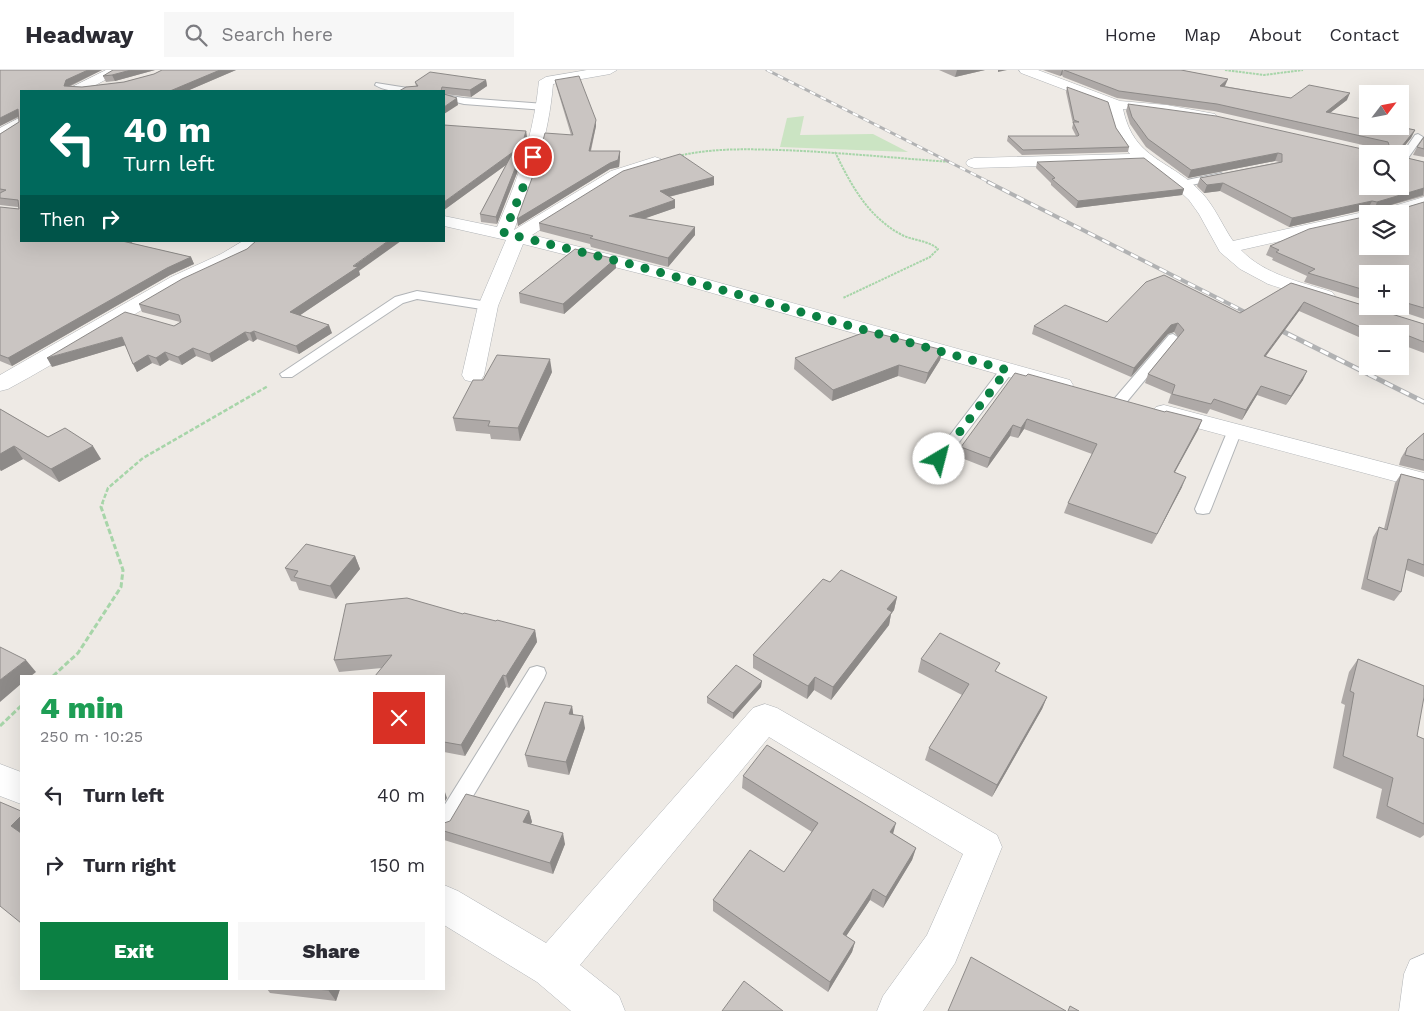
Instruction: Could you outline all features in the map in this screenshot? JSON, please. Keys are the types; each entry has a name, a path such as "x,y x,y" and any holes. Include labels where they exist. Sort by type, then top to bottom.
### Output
{"street":[{"path":"78,89 116,70"},
{"path":"473,375 488,306 529,173 545,107 546,81 610,70"},
{"path":"1026,70 1115,104 1167,109 1222,119"},
{"path":"1115,104 1116,113 1126,139 1131,146 1182,184 1197,198 1227,248 1262,274 1339,300"},
{"path":"510,235 617,174 668,158"},
{"path":"974,163 1146,158"},
{"path":"1409,206 1424,202"},
{"path":"1227,248 1359,218"},
{"path":"445,222 510,235 630,264 1007,370 1424,481"},
{"path":"0,384 132,314 182,278 219,264 243,252 254,242"},
{"path":"551,968 765,718 984,847 941,949 898,1011"},
{"path":"0,779 20,789"},
{"path":"445,905 551,968 604,1011"},
{"path":"1420,1011 1424,974"}],"lane":[{"path":"380,85 408,90"},
{"path":"78,89 94,90 103,88"},
{"path":"445,97 464,101 545,107"},
{"path":"1409,156 1418,137"},
{"path":"1182,184 1228,175"},
{"path":"288,374 399,300 417,295 488,306"},
{"path":"1119,400 1173,338"},
{"path":"939,459 1007,370"},
{"path":"1202,509 1235,430"},
{"path":"445,822 537,673"}],"path":[{"path":"1226,70 1259,76 1303,70"},
{"path":"668,158 694,151 716,150 835,152 974,163"},
{"path":"809,314 930,257 938,250 934,245 906,236 866,208 852,187 835,152"},
{"path":"55,675 78,654 121,587 123,570 101,507 108,488 143,458 288,374"},
{"path":"0,726 20,707"}],"green space":[{"path":"804,116 800,135 873,134 908,152 780,147 787,118"}],"building":[{"path":"0,70 88,70 66,80 64,86 82,87 124,82 162,70 220,70 172,90 20,90 20,242 126,242 191,257 167,268 8,358 0,355 0,207 19,209 18,200 0,198 0,193 6,190 0,189 0,134 19,122 18,109 0,118"},
{"path":"113,70 131,70 103,76"},
{"path":"1064,70 1181,70 1228,79 1220,86 1291,98 1309,85 1350,93 1326,112 1359,118 1359,135 1409,135 1409,129 1415,130 1403,145 1389,145 1388,142 1217,104 1119,91"},
{"path":"430,72 486,80 470,90 442,87 441,90 401,90 406,87 418,86 415,82"},
{"path":"579,76 596,120 589,151 620,151 618,160 517,219 535,170 545,133 573,135 555,80"},
{"path":"1067,87 1108,102 1116,128 1129,147 1023,150 1008,136 1078,136 1073,122 1079,122 1074,120"},
{"path":"445,94 457,98 445,106"},
{"path":"1128,104 1216,116 1359,148 1359,195 1400,195 1377,202 1372,201 1292,218 1223,183 1207,185 1200,178 1282,162 1282,154 1278,153 1191,170 1148,139 1132,117"},
{"path":"445,125 526,131 516,166 496,217 480,214 513,152 445,201"},
{"path":"1424,137 1424,149 1417,147"},
{"path":"680,154 714,177 660,191 675,200 629,216 695,227 668,258 590,238 593,236 539,223 623,171"},
{"path":"1144,158 1184,189 1078,201 1052,179 1055,178 1037,162"},
{"path":"1409,158 1424,162 1424,188 1409,192"},
{"path":"1424,202 1424,308 1409,304 1409,265 1359,265 1359,288 1308,273 1315,269 1276,252 1279,250 1270,246 1309,229 1359,218 1359,255 1409,255 1409,206"},
{"path":"255,242 387,242 353,266 358,267 290,312 329,325 296,346 254,331 250,333 245,332 209,354 193,348 178,357 165,352 156,358 148,355 133,364 122,337 47,358 125,312 174,326 181,322 179,315 139,304 182,279 247,249"},
{"path":"575,249 615,259 563,304 519,293"},
{"path":"1164,275 1240,313 1291,283 1359,304 1359,315 1395,315 1424,324 1424,342 1409,336 1409,325 1359,326 1304,302 1264,356 1307,371 1291,396 1261,386 1246,410 1214,399 1211,404 1172,394 1175,385 1148,374 1184,330 1178,323 1171,325 1134,368 1034,326 1065,305 1107,322 1146,282"},
{"path":"868,331 943,350 928,373 899,365 833,390 795,358"},
{"path":"497,355 550,359 518,428 488,426 490,421 453,418 473,380 483,380"},
{"path":"1015,373 1026,376 1028,374 1165,412 1202,420 1174,472 1186,477 1157,534 1068,503 1097,444 1027,419 1021,428 1013,425 990,458 961,447"},
{"path":"0,409 48,437 65,428 93,446 51,469 14,446 0,454"},
{"path":"1424,433 1424,460 1405,455 1407,448"},
{"path":"1401,474 1424,480 1424,565 1408,559 1401,592 1367,579 1379,527 1387,530"},
{"path":"306,544 355,556 330,586 294,577 298,571 285,568"},
{"path":"841,570 897,597 887,609 892,612 833,687 815,677 808,686 753,655 823,579 830,582"},
{"path":"407,598 463,614 497,620 535,630 506,676 503,675 461,745 445,742 445,675 376,675 392,655 334,660 346,604"},
{"path":"940,633 1000,663 995,671 1047,697 997,785 929,748 969,684 921,659"},
{"path":"0,647 26,660 0,680"},
{"path":"1358,659 1424,686 1424,697 1417,736 1424,739 1424,824 1387,806 1393,778 1343,756 1354,693 1350,691"},
{"path":"736,665 762,681 733,713 707,697"},
{"path":"545,702 572,706 569,714 583,716 566,762 525,755"},
{"path":"767,745 896,823 890,832 916,848 886,897 873,889 843,934 855,942 830,982 713,900 750,850 784,872 818,823 743,776"},
{"path":"466,794 529,811 523,822 563,833 550,863 445,831 445,823 450,821"},
{"path":"0,802 20,811 20,817 11,826 20,832 20,922 0,906"},
{"path":"971,957 1066,1011 948,1011"},
{"path":"744,981 783,1011 722,1011"},
{"path":"1070,1006 1079,1011 1068,1011"}],"railway":[{"path":"767,70 991,183"},
{"path":"988,182 1257,318"},
{"path":"1272,326 1424,402"}],"route":[{"path":"533,157 529,173 504,233 630,264 1007,370 939,459"}]}
